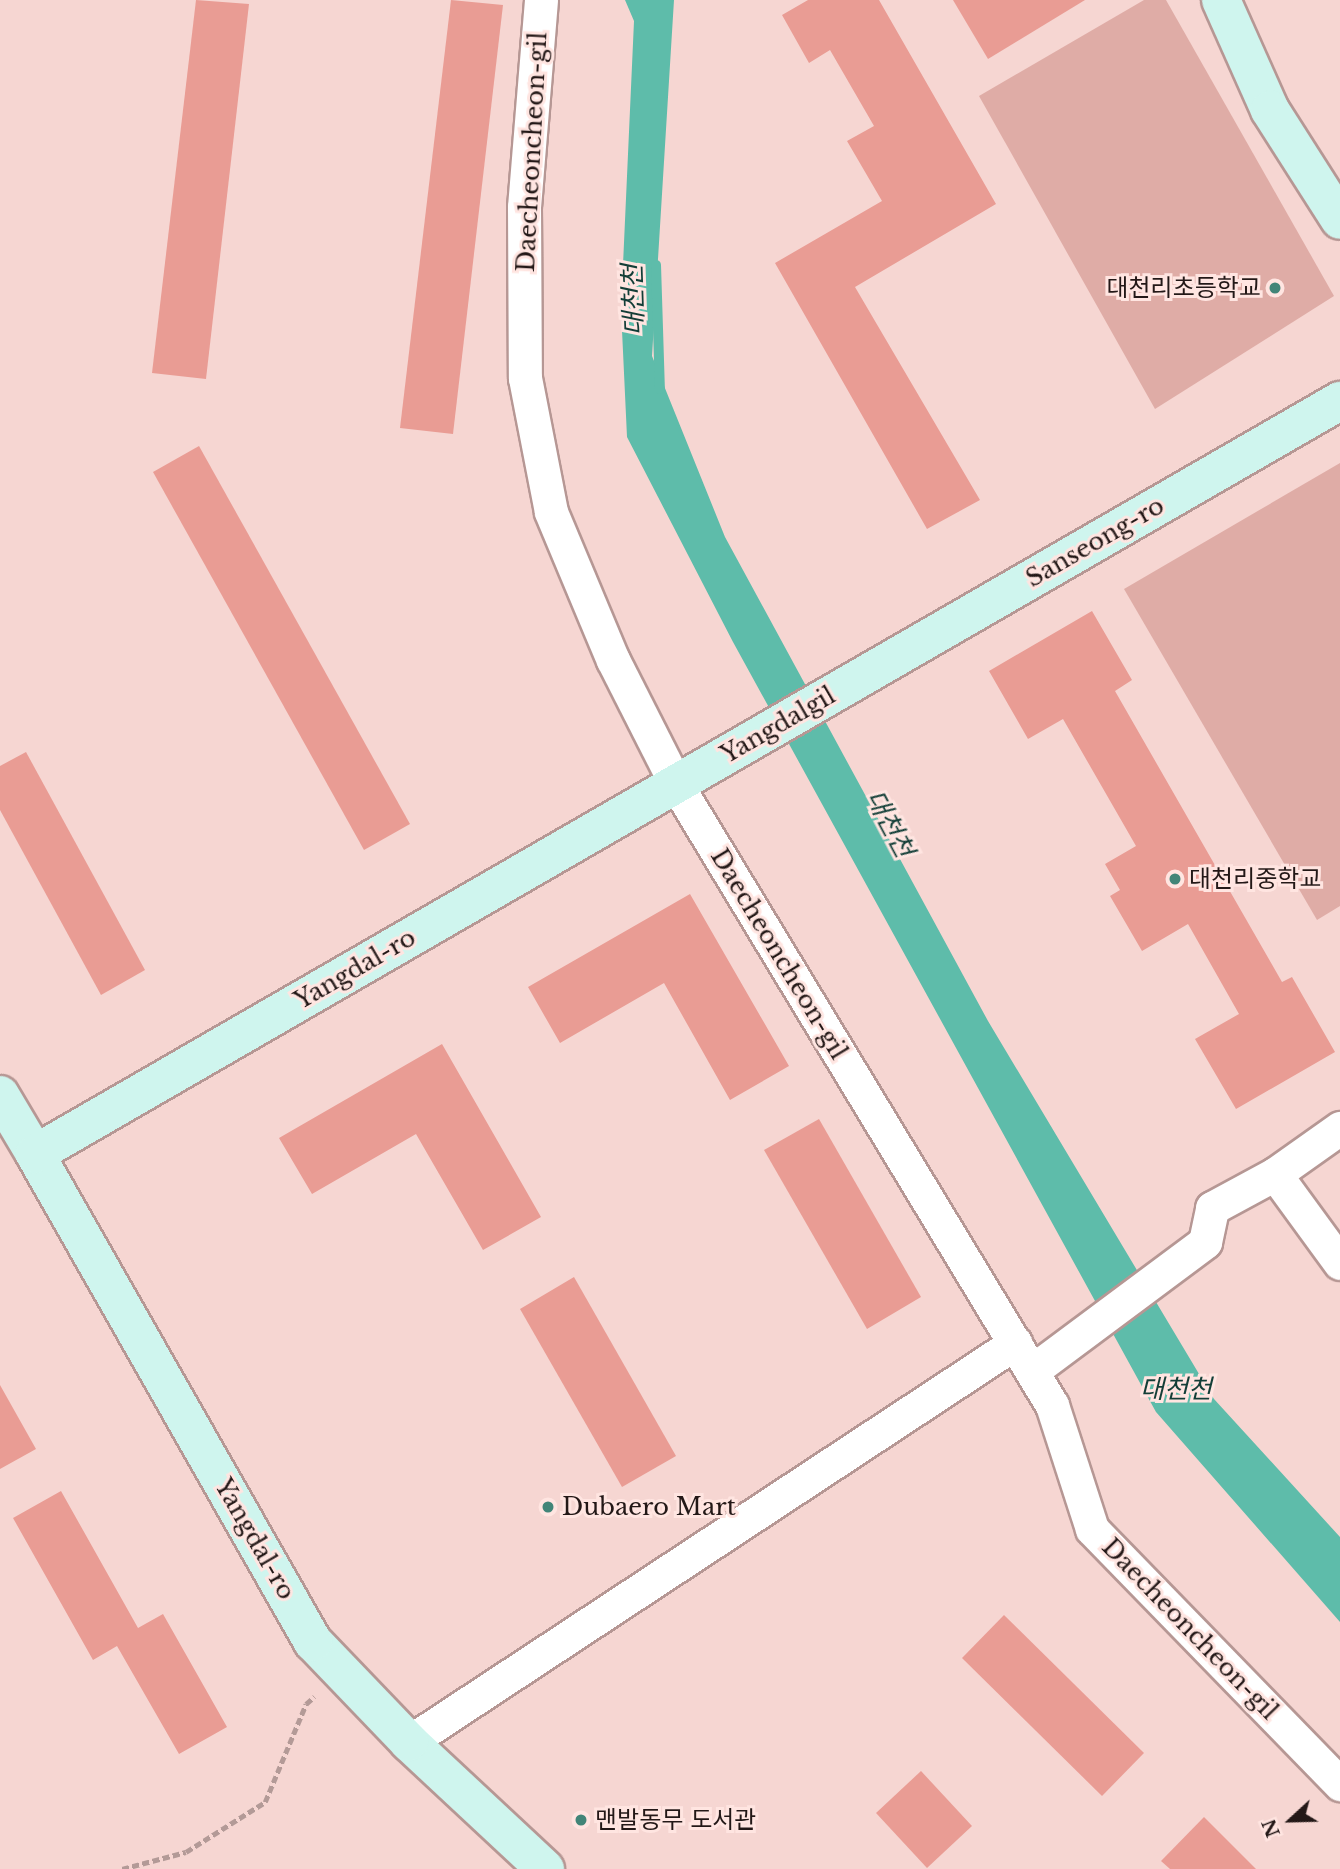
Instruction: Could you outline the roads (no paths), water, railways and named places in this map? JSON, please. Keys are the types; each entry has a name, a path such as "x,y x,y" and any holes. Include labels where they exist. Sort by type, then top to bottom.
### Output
{"main road":[{"path":"1220,0 1270,110 1340,220"},
{"name":"Sanseong-ro","path":"850,683 1340,401"},
{"name":"Yangdalgil","path":"691,775 850,683"},
{"name":"Yangdal-ro","path":"35,1154 691,775"},
{"name":"Yangdal-ro","path":"0,1095 313,1642 408,1742 544,1869"}],"street":[{"name":"Daecheoncheon-gil","path":"541,0 524,207 525,378 551,512 613,660 691,775 1014,1343 1052,1405 1092,1529 1340,1784"},
{"path":"1032,1371 1205,1242 1212,1208 1275,1174 1340,1128"},
{"path":"1275,1174 1340,1263"},
{"path":"408,1742 1014,1343"}],"water":[{"name":"대천천","path":"625,0 674,0 652,356 725,537 988,1021 1214,1399 1340,1537 1340,1622 1156,1412 733,642 627,437 621,309 634,21"}],"waterway":[{"name":"대천천","path":"656,265 660,389"}],"place":[{"name":"대천리초등학교","path":"1275,288"},
{"name":"대천리중학교","path":"1175,879"},
{"name":"Dubaero Mart","path":"548,1507"},
{"name":"맨발동무 도서관","path":"581,1820"}]}
